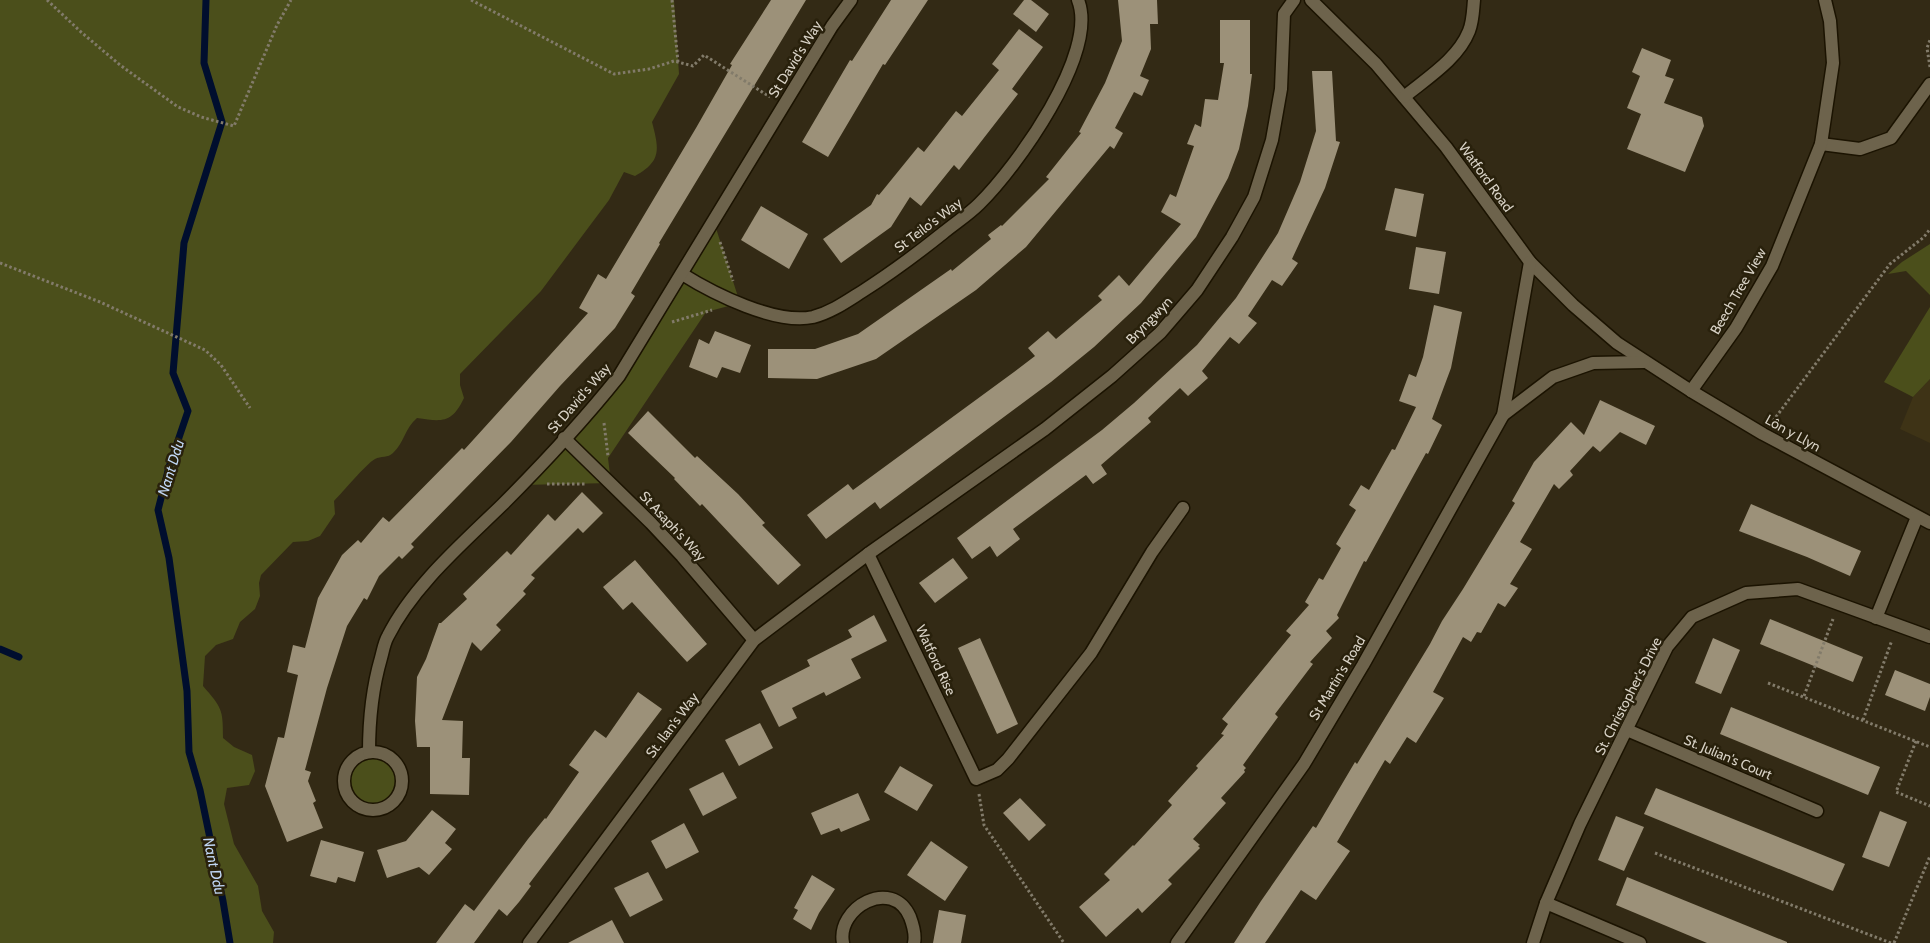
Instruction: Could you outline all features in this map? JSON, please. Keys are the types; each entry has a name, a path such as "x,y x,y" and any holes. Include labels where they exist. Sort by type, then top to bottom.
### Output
{"street":[{"name":"St David's Way","path":"369,752 369,715 377,672 387,637 409,603 445,561 515,491 593,408 619,376 832,26 851,0"},
{"name":"St Teilo's Way","path":"682,274 763,313 789,319 812,317 835,309 875,283 924,248 978,205 1002,179 1038,129 1062,85 1077,49 1083,24 1078,0"},
{"name":"Bryngwyn","path":"868,554 1045,429 1112,376 1160,333 1197,290 1232,237 1254,197 1272,140 1281,89 1284,14 1294,0"},
{"name":"Watford Road","path":"1311,0 1364,52 1446,147 1530,262 1573,305 1610,337 1644,362"},
{"path":"1404,97 1450,59 1463,44 1470,29 1474,0"},
{"name":"Beech Tree View","path":"1691,391 1736,328 1772,266 1821,144 1833,63 1830,21 1825,0"},
{"path":"1821,144 1860,149 1891,138 1930,84"},
{"name":"St Martin's Road","path":"1177,943 1304,764 1363,665 1503,415 1530,262"},
{"name":"St Martin's Road","path":"1503,415 1552,377 1593,363 1644,362"},
{"name":"Lôn y Llyn","path":"1644,362 1763,434 1930,523"},
{"name":"St Asaph's Way","path":"564,438 651,523 754,640"},
{"path":"976,779 997,770 1008,759 1091,653 1152,552 1183,508"},
{"path":"1876,618 1917,517"},
{"name":"St. Ilan's Way","path":"529,943 754,640 868,554"},
{"name":"Watford Rise","path":"868,554 976,779"},
{"name":"St. Christopher's Drive","path":"1533,943 1546,903 1580,824 1667,647 1692,617 1746,593 1798,589 1930,637"},
{"name":"St. Julian's Court","path":"1627,730 1817,811"},
{"path":"369,752 378,752 394,760 402,777 402,786 398,796 392,803 374,810 355,804 348,797 344,788 346,768 360,754 369,752"},
{"path":"843,943 841,934 849,916 865,903 881,896 896,900 907,910 913,925 914,943"},
{"path":"1546,903 1640,943"}],"path":[{"path":"47,0 120,65 178,107 201,117 234,126 277,25 291,0"},
{"path":"471,0 614,74 649,69 674,61 693,66 704,55 783,106"},
{"path":"672,0 678,62"},
{"path":"1930,40 1927,48 1930,70"},
{"path":"1763,434 1890,264 1924,237 1930,229"},
{"path":"0,262 100,302 205,350 222,365 250,408"},
{"path":"1804,696 1838,604"},
{"path":"1863,720 1898,626"},
{"path":"1768,683 1930,747"},
{"path":"1916,741 1896,792 1930,806"},
{"path":"976,779 984,825 1064,943"},
{"path":"1655,852 1893,943 1930,856"}],"shaded area":[{"path":"1930,379 1930,443 1900,429 1913,397"}],"green space":[{"path":"0,0 674,0 679,74 652,122 657,147 656,154 650,165 635,176 624,172 609,200 541,291 460,374 460,385 464,398 455,412 446,419 440,420 417,418 393,453 389,456 375,459 366,466 334,501 335,514 320,536 308,541 293,542 261,575 259,583 260,596 255,609 240,622 233,639 216,645 205,656 203,686 220,709 223,721 223,738 234,747 252,755 255,771 249,785 227,788 224,804 234,844 258,886 262,911 274,932 273,943 0,943"},
{"path":"714,222 740,303 706,312 608,458 611,483 521,485 593,408"},
{"path":"1930,244 1930,295 1906,271 1888,274 1902,262"},
{"path":"1930,307 1930,379 1913,397 1884,382"},
{"path":"373,752 384,754 394,760 400,770 402,781 400,792 394,802 384,808 373,810 362,808 352,802 346,792 344,781 346,770 352,760 362,754"}],"building":[{"path":"771,0 806,0 659,243 631,293 635,296 615,328 560,386 511,442 411,544 414,547 402,559 399,556 379,576 367,600 364,598 347,626 327,688 305,770 311,772 308,781 316,801 313,803 323,828 287,842 265,786 278,737 284,738 298,675 287,672 293,645 305,648 318,598 342,555 358,540 361,543 383,517 389,522 462,448 464,450 588,313 579,308 598,274 606,279 696,128 732,65 730,64"},
{"path":"891,0 928,0 885,65 883,64 828,157 802,142 850,60 852,61"},
{"path":"1024,0 1031,0 1049,14 1036,32 1013,14"},
{"path":"1118,0 1157,0 1158,24 1150,24 1151,49 1140,76 1149,80 1142,96 1134,92 1115,128 1123,133 1114,149 1110,146 1026,247 976,290 876,359 817,379 768,378 768,349 815,349 858,334 951,269 952,271 991,239 988,235 1002,226 1049,179 1046,177 1081,133 1079,132 1105,83 1122,41"},
{"path":"1220,20 1250,20 1250,74 1252,74 1248,106 1239,149 1228,178 1196,237 1141,303 1094,347 1051,382 880,509 875,502 826,539 807,515 848,484 853,490 1035,356 1028,348 1048,331 1056,339 1102,300 1098,296 1119,275 1129,286 1181,224 1161,212 1170,194 1176,197 1194,146 1187,144 1195,124 1201,127 1205,99 1218,100 1224,63 1220,63"},
{"path":"1019,29 1043,47 1012,89 1018,94 959,170 954,165 921,206 910,197 891,227 841,263 823,239 871,205 877,194 879,195 918,147 924,152 956,111 962,116 999,70 992,64"},
{"path":"1642,48 1671,60 1665,76 1674,79 1664,103 1702,117 1704,126 1685,172 1627,149 1641,114 1627,108 1640,76 1632,72"},
{"path":"1312,71 1332,71 1336,141 1340,142 1325,188 1292,259 1298,263 1282,286 1272,280 1248,316 1257,323 1239,344 1230,337 1202,371 1208,378 1188,396 1180,388 1148,418 1151,422 1101,465 1107,474 1093,484 1086,475 1013,529 1020,539 997,557 990,546 972,559 957,538 1102,430 1134,403 1197,345 1236,298 1278,233 1300,182 1316,131"},
{"path":"1395,188 1424,194 1416,237 1385,230"},
{"path":"761,206 808,234 789,269 741,240"},
{"path":"1416,247 1446,252 1439,294 1409,289"},
{"path":"1434,305 1462,312 1451,368 1432,419 1442,425 1428,454 1426,453 1366,562 1364,561 1337,615 1339,618 1326,631 1332,638 1310,662 1313,664 1275,714 1278,717 1243,765 1246,768 1245,772 1221,798 1226,803 1193,839 1200,845 1198,846 1200,848 1168,880 1172,884 1142,913 1138,908 1106,937 1079,907 1110,880 1104,874 1134,846 1172,805 1168,801 1198,768 1196,766 1224,735 1221,734 1228,724 1222,719 1291,635 1286,631 1309,605 1305,602 1319,578 1323,580 1341,548 1336,544 1356,510 1349,505 1361,485 1369,490 1392,449 1395,450 1416,407 1399,401 1409,374 1416,377 1423,357"},
{"path":"715,331 751,345 740,373 722,367 717,378 689,367 699,339 709,344"},
{"path":"1600,400 1655,426 1646,445 1620,432 1600,452 1593,446 1570,471 1573,475 1559,489 1554,484 1520,542 1532,549 1510,584 1518,588 1505,607 1498,603 1481,633 1477,632 1471,642 1463,637 1433,692 1444,698 1416,743 1407,737 1390,764 1385,760 1337,842 1350,851 1316,900 1301,890 1265,943 1234,943 1313,826 1316,828 1355,762 1357,764 1515,503 1512,501 1534,462 1571,422 1584,435"},
{"path":"648,411 695,458 697,456 738,494 765,523 762,525 801,565 778,585 702,504 700,506 675,478 628,433"},
{"path":"582,492 603,513 583,533 578,528 531,575 535,578 523,591 526,594 496,625 501,630 481,651 472,642 442,720 463,721 462,758 470,758 469,795 430,794 430,747 417,747 415,721 417,677 426,659 439,623 467,599 463,594 507,551 511,555 548,514 555,521"},
{"path":"1751,504 1861,551 1850,576 1739,531"},
{"path":"953,558 968,578 935,603 919,583"},
{"path":"635,560 707,644 687,662 632,602 623,610 603,587"},
{"path":"874,615 887,641 851,659 861,678 826,696 824,692 792,708 797,718 779,727 761,691 810,666 807,660 852,637 848,630"},
{"path":"1770,619 1863,657 1853,682 1760,644"},
{"path":"980,638 1018,724 997,734 958,648"},
{"path":"1713,638 1740,650 1721,694 1695,683"},
{"path":"1895,670 1930,684 1930,697 1925,711 1885,695"},
{"path":"638,692 662,709 529,884 531,886 519,902 507,916 499,909 474,943 436,943 465,904 474,911 528,839 546,819 579,772 569,765 595,730 606,738"},
{"path":"1731,707 1880,767 1868,795 1720,734"},
{"path":"760,723 773,748 739,766 725,740"},
{"path":"900,766 933,785 917,811 884,792"},
{"path":"723,772 737,798 703,816 689,789"},
{"path":"1656,788 1845,864 1833,891 1644,814"},
{"path":"858,793 870,820 841,832 839,828 821,835 811,813"},
{"path":"1020,798 1046,825 1029,841 1003,813"},
{"path":"432,810 456,829 445,843 452,849 429,875 419,867 387,878 377,850 406,841"},
{"path":"1880,811 1907,822 1889,867 1862,857"},
{"path":"1616,816 1644,827 1624,871 1598,860"},
{"path":"684,823 699,852 666,869 651,841"},
{"path":"321,840 364,852 355,882 338,877 336,883 310,876"},
{"path":"931,841 968,867 945,901 907,875"},
{"path":"648,872 663,900 630,917 614,888"},
{"path":"812,875 835,889 819,913 811,930 793,919 798,910 794,908"},
{"path":"1627,877 1787,943 1707,943 1616,905"},
{"path":"939,910 966,915 961,943 933,943"},
{"path":"612,920 624,943 568,943"}],"waterway":[{"name":"Nant Ddu","path":"206,0 204,63 222,122 184,243 173,373 188,411 169,467 158,510 169,558 187,691 189,752 200,790 230,943"},
{"path":"0,649 19,657"}]}
